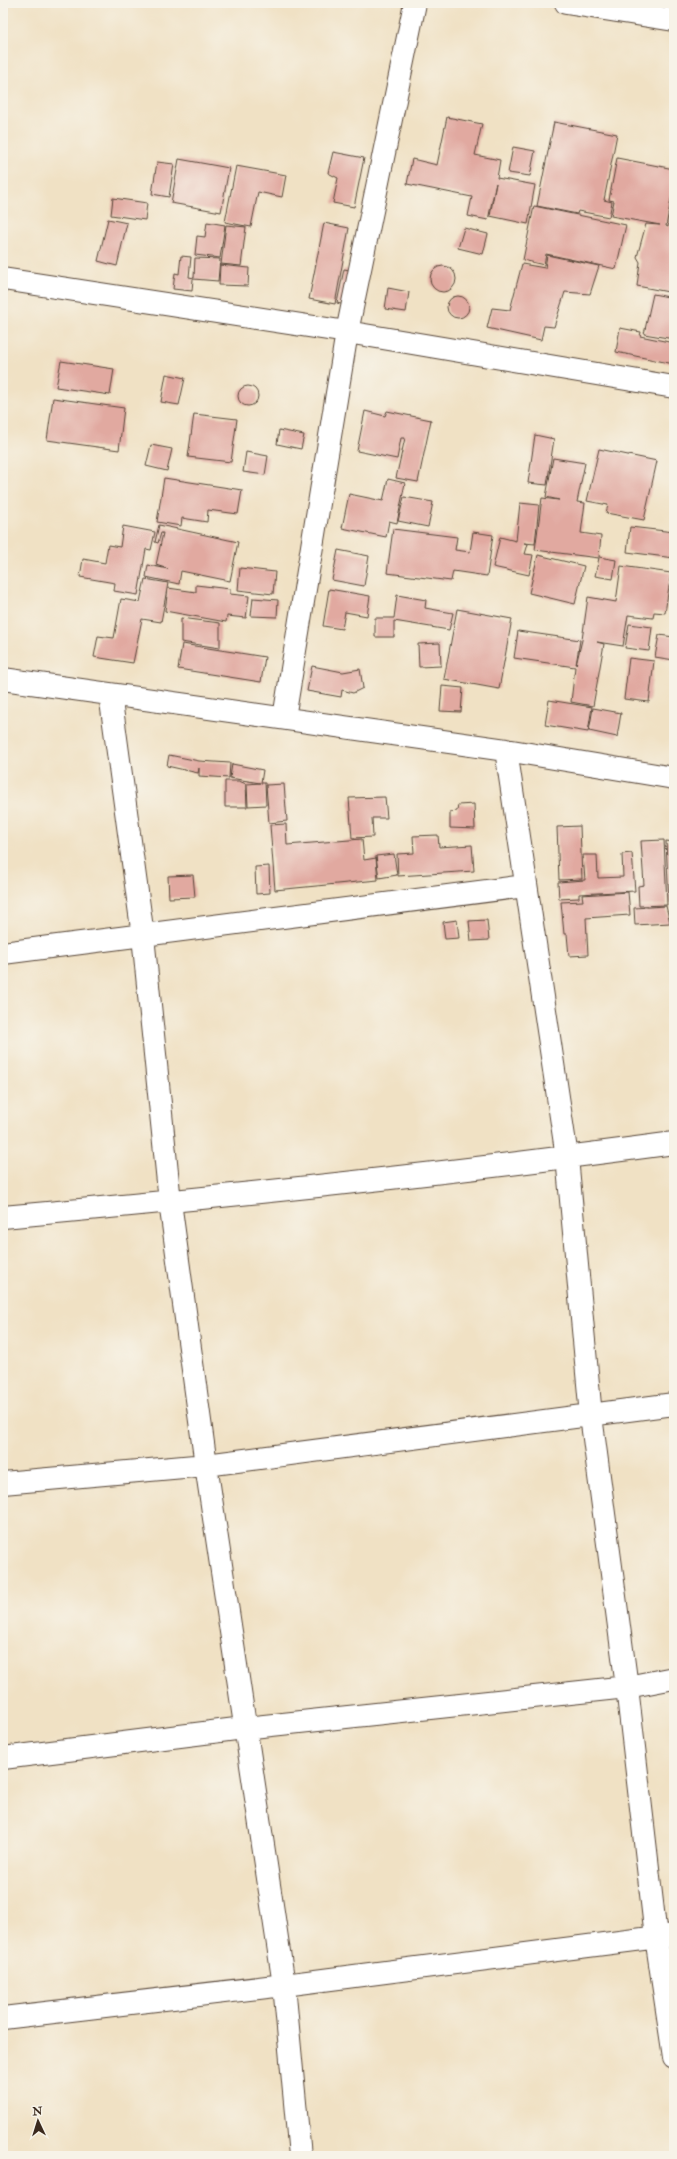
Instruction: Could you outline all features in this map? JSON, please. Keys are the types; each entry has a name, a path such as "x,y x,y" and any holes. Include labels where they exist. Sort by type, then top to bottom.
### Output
{"street":[{"path":"284,718 347,332 415,3"},
{"path":"566,3 674,20"},
{"path":"3,279 347,332 674,387"},
{"path":"3,679 506,750 674,778"},
{"path":"110,694 143,936 170,1202 244,1728 284,1985 300,2156"},
{"path":"506,750 525,886 567,1157 591,1416 626,1687 665,1936 674,2057"},
{"path":"3,953 525,886"},
{"path":"3,1217 170,1202 567,1157 674,1143"},
{"path":"3,1483 206,1465 674,1404"},
{"path":"3,1758 244,1728 626,1687 674,1678"},
{"path":"3,2018 284,1985 665,1936"}],"building":[{"path":"447,117 482,124 475,155 500,160 497,178 535,185 528,224 490,216 496,183 488,220 468,216 472,197 407,184 412,159 437,165"},
{"path":"554,122 617,134 604,200 612,202 609,217 578,211 577,214 537,206"},
{"path":"513,147 535,151 530,176 508,173"},
{"path":"333,152 364,158 354,207 333,203 338,178 328,173"},
{"path":"617,158 674,169 674,184 666,226 668,227 671,204 674,205 674,293 637,286 640,262 637,257 646,224 660,225 611,216 614,201 609,200"},
{"path":"179,159 229,168 221,212 171,203"},
{"path":"157,162 174,164 169,197 152,194"},
{"path":"236,166 286,175 282,197 258,192 251,227 225,222"},
{"path":"113,198 147,203 145,220 111,215"},
{"path":"534,206 626,225 616,269 546,254 544,265 523,260"},
{"path":"108,219 127,223 117,266 98,261"},
{"path":"207,222 225,225 220,258 195,255 197,236 205,237"},
{"path":"324,223 349,228 335,304 309,299"},
{"path":"226,225 246,227 241,266 221,264"},
{"path":"464,228 488,234 483,254 458,248"},
{"path":"547,255 599,266 590,294 565,292 554,327 544,326 541,340 487,328 492,308 510,310 522,264 545,268"},
{"path":"181,256 191,257 189,277 194,278 195,258 220,259 218,281 193,279 192,291 173,289 175,273 179,274"},
{"path":"220,265 249,268 248,286 219,285"},
{"path":"443,266 452,270 456,279 452,288 443,292 434,288 430,279 434,270"},
{"path":"344,269 355,271 348,306 337,303"},
{"path":"388,288 409,292 406,312 385,309"},
{"path":"653,294 674,298 674,339 644,334"},
{"path":"454,296 462,296 469,303 469,311 462,318 454,318 447,311 447,303"},
{"path":"620,328 641,332 640,336 674,343 674,364 616,352"},
{"path":"61,361 114,369 110,395 56,387"},
{"path":"166,374 185,378 179,405 161,402"},
{"path":"248,386 255,389 258,396 255,403 248,406 241,403 238,396 241,389"},
{"path":"53,398 124,408 119,450 47,440"},
{"path":"365,411 385,416 387,411 431,420 418,482 396,478 405,438 401,438 397,459 357,451"},
{"path":"194,414 237,419 231,462 188,457"},
{"path":"279,430 304,435 301,449 277,444"},
{"path":"535,435 554,439 547,485 528,483"},
{"path":"151,445 172,449 167,471 146,466"},
{"path":"599,449 657,461 644,520 606,513 608,505 587,501"},
{"path":"246,452 268,456 265,475 243,472"},
{"path":"553,458 585,463 577,502 585,503 581,533 601,536 599,557 616,560 613,579 595,576 599,558 535,550 542,498 559,500 546,497"},
{"path":"164,478 242,490 238,514 208,510 207,522 182,518 181,526 157,522"},
{"path":"388,479 405,483 397,523 389,521 386,537 342,528 349,494 383,501"},
{"path":"404,497 433,502 428,527 398,521"},
{"path":"520,503 539,505 535,544 524,543 528,544 525,554 533,555 529,575 493,567 500,537 516,541"},
{"path":"159,525 238,542 230,581 181,571 179,584 146,577 148,565 168,569 156,565 163,533 161,533 158,543 155,542"},
{"path":"123,526 155,532 151,550 146,549 138,595 114,591 115,583 80,577 83,559 105,563 108,545 120,547"},
{"path":"630,527 674,532 674,558 627,552"},
{"path":"393,529 457,537 455,550 470,552 473,532 493,535 487,576 453,571 451,581 387,573"},
{"path":"338,550 369,556 364,586 332,580"},
{"path":"538,555 584,566 575,604 529,593"},
{"path":"621,566 671,573 665,613 654,612 653,618 628,615 623,646 597,642 604,644 593,706 571,702 575,667 514,658 518,631 580,640 576,665 582,640 588,597 616,602"},
{"path":"240,568 275,572 273,594 238,590"},
{"path":"145,579 168,583 161,622 142,619 133,663 94,657 98,636 114,638 121,599 140,602"},
{"path":"196,585 230,589 230,594 249,596 246,618 227,616 226,622 165,611 168,588 196,592"},
{"path":"329,589 370,596 367,616 345,612 342,629 323,626"},
{"path":"397,595 426,600 425,608 453,613 449,630 394,621 394,637 375,637 375,618 394,618"},
{"path":"253,598 278,600 277,617 251,616"},
{"path":"457,609 512,619 499,689 444,679"},
{"path":"181,618 220,623 220,648 181,642"},
{"path":"629,624 652,627 649,651 625,648"},
{"path":"659,635 674,637 674,660 655,657"},
{"path":"440,643 441,666 419,667 418,644"},
{"path":"182,644 265,657 261,682 178,669"},
{"path":"629,658 654,661 649,702 624,699"},
{"path":"312,666 343,672 360,669 363,688 353,693 342,690 341,697 307,691"},
{"path":"442,686 463,688 461,712 440,711"},
{"path":"549,700 592,707 588,732 545,725"},
{"path":"593,708 621,713 617,737 589,731"},
{"path":"169,755 199,761 230,763 229,778 199,776 199,768 198,773 167,766"},
{"path":"232,764 263,770 261,783 265,783 266,805 248,806 247,784 260,783 230,778"},
{"path":"225,781 239,781 246,784 247,807 225,807"},
{"path":"284,784 287,821 269,823 266,785"},
{"path":"385,797 387,818 372,818 373,837 352,838 349,798"},
{"path":"474,804 475,829 450,828 450,812 457,811 458,805"},
{"path":"286,824 287,845 362,839 364,860 376,858 378,880 275,890 270,825"},
{"path":"580,826 582,879 559,880 557,827"},
{"path":"438,835 439,847 472,845 474,871 398,876 397,854 414,853 413,836"},
{"path":"664,840 667,905 639,906 638,886 644,885 641,841"},
{"path":"666,841 674,842 674,902 669,902"},
{"path":"632,853 635,891 579,894 579,898 559,899 558,882 585,880 583,855 597,855 598,878 623,877 622,854"},
{"path":"394,854 397,875 379,878 376,856"},
{"path":"269,866 270,893 256,894 255,867"},
{"path":"193,875 195,897 169,898 168,876"},
{"path":"628,892 630,915 586,918 588,955 569,956 567,934 564,934 561,902 583,901 582,895"},
{"path":"666,906 670,923 635,925 634,908"},
{"path":"457,920 459,938 445,939 443,922"},
{"path":"487,920 489,940 471,941 469,921"}]}
